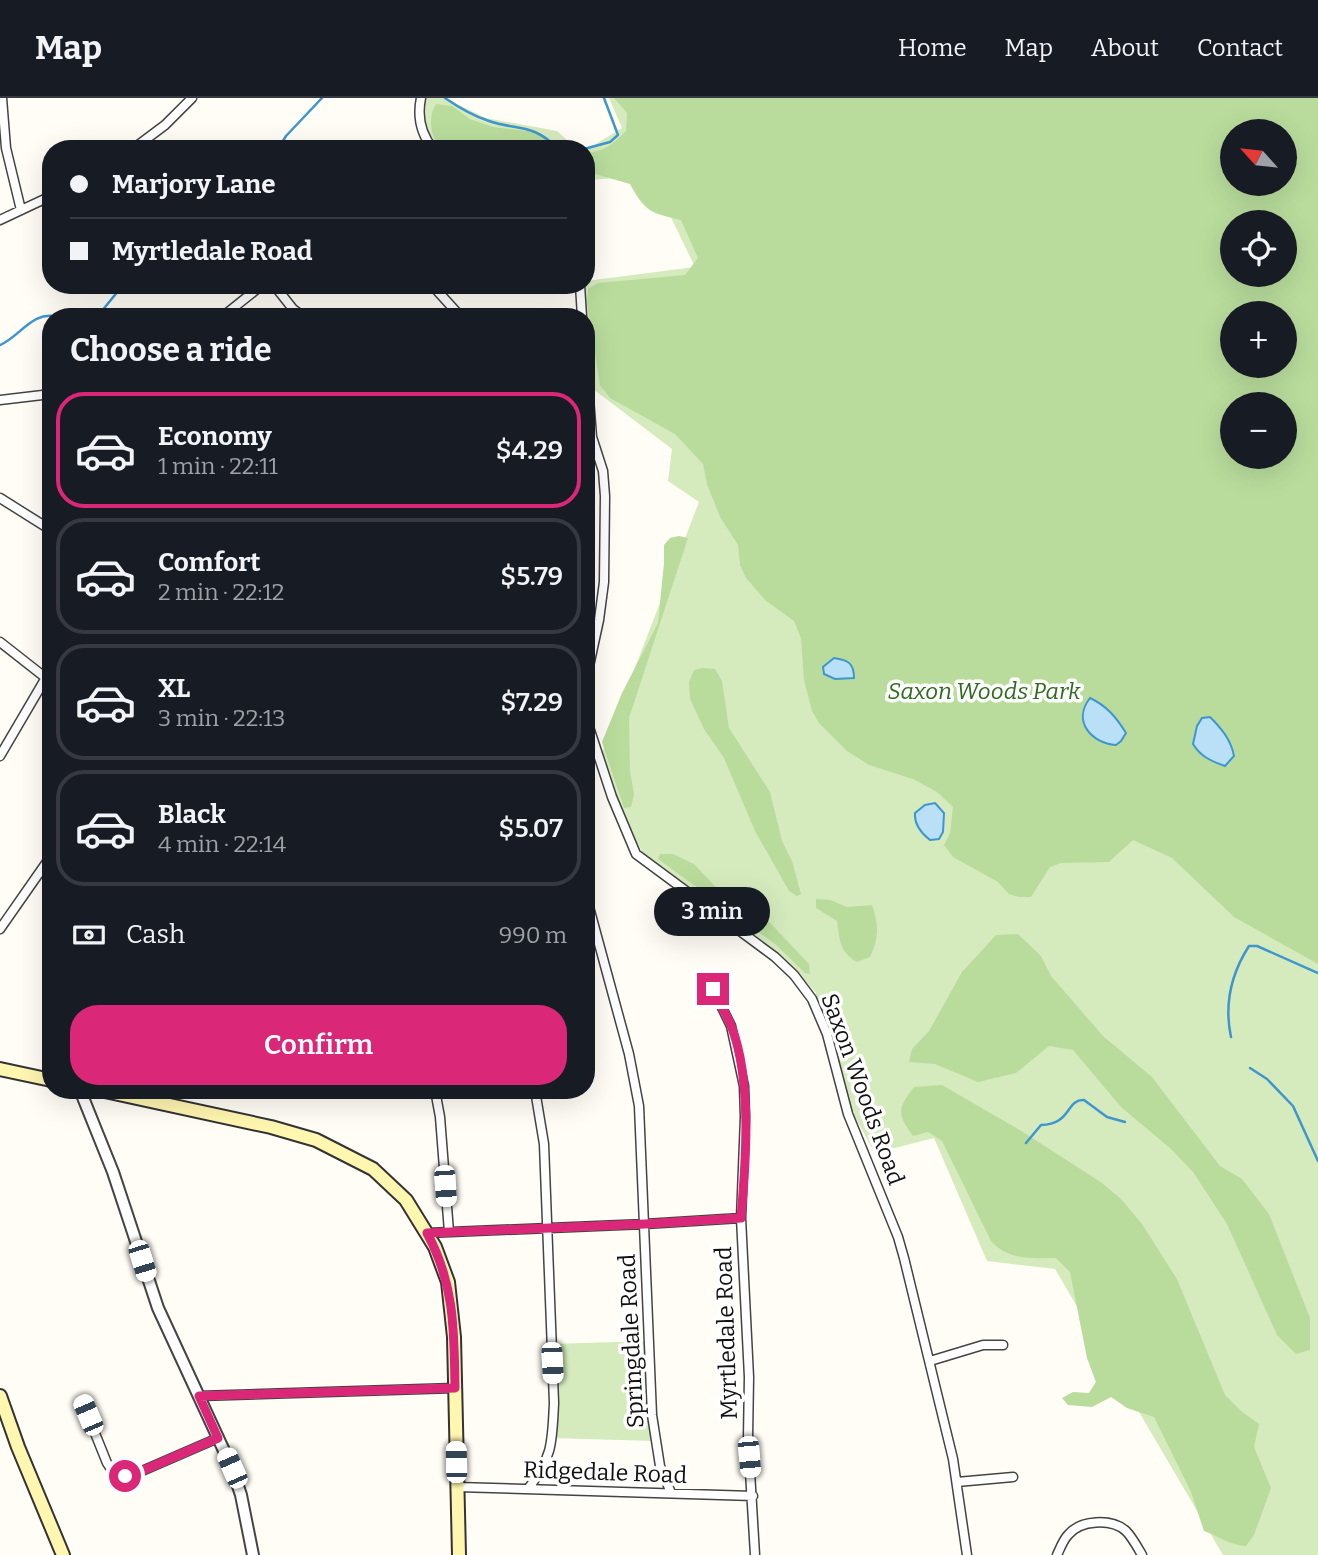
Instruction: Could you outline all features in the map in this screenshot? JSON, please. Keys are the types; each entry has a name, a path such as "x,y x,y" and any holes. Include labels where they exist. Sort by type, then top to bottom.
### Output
{"main road":[{"path":"0,1069 42,1078"},
{"path":"143,1099 271,1126 336,1148 366,1164 387,1180 406,1200 427,1233 448,1282 454,1337 459,1555"},
{"path":"0,1396 63,1555"}],"street":[{"path":"2,98 6,148 21,210"},
{"path":"145,140 165,125 192,98"},
{"path":"421,98 420,121 426,140"},
{"path":"0,220 42,200"},
{"path":"233,308 251,294"},
{"path":"281,294 292,308"},
{"path":"440,294 453,308"},
{"path":"0,400 42,395"},
{"path":"595,446 603,471 605,495 604,582 595,638"},
{"path":"0,498 42,524"},
{"path":"0,642 42,675"},
{"path":"0,756 42,690"},
{"name":"Saxon Woods Road","path":"595,745 612,797 636,853 775,957 794,975 812,999 827,1034 848,1114 898,1237 930,1360 957,1482 967,1555"},
{"path":"0,929 42,869"},
{"name":"Springdale Road","path":"595,929 629,1054 639,1106 652,1415 660,1466 671,1493"},
{"name":"Myrtledale Road","path":"713,989 732,1026 744,1086 741,1218 749,1377 748,1438 755,1555"},
{"path":"84,1099 113,1172 158,1308 218,1438 241,1495 253,1555"},
{"path":"437,1099 449,1232"},
{"path":"528,1489 544,1465 552,1445 554,1403 544,1144 536,1099"},
{"path":"427,1233 741,1218"},
{"path":"930,1360 983,1345 1003,1345"},
{"path":"199,1396 455,1388"},
{"path":"82,1401 107,1463 121,1475 135,1474 218,1438"},
{"path":"957,1482 1013,1477"},
{"name":"Ridgedale Road","path":"457,1487 753,1496"},
{"path":"1057,1555 1067,1535 1074,1529 1097,1522 1110,1524 1127,1532 1142,1555"}],"green space":[{"path":"424,98 444,98 486,118 557,131 567,140 431,140 425,125"},
{"name":"Saxon Woods Park","path":"609,98 1318,98 1318,1555 1223,1555 1055,1269 987,1261 934,1138 875,1153 852,1112 830,1027 815,992 787,961 644,855 623,817 602,753 699,502 668,481 672,449 595,391 595,308 584,308 582,294 595,294 595,280 695,267 651,176 595,179 595,144 622,128"},
{"path":"614,98 1318,98 1318,964 1234,917 1172,858 1133,840 1109,862 1061,863 1050,867 1031,897 1009,894 998,882 953,857 944,845 950,833 953,807 937,792 913,779 869,765 847,751 819,723 812,711 804,680 801,638 794,621 765,600 746,578 740,565 738,545 720,517 707,484 703,464 675,434 610,398 600,385 595,354 595,308 588,308 588,294 595,294 595,285 598,283 685,275 698,258 681,220 650,210 630,184 595,174 595,151 603,149 626,131 627,113"},
{"path":"436,104 452,106 470,119 493,127 535,132 546,140 435,140 431,127"},
{"path":"670,538 688,538 629,718 630,771 634,794 631,807 624,808 602,742 622,693 658,623 664,545"},
{"path":"715,669 722,681 729,728 770,792 782,841 792,861 801,894 797,896 789,891 755,831 724,758 704,729 690,699 689,682 694,670"},
{"path":"660,854 673,854 694,864 725,897 756,908 809,964 810,974 805,973 775,944 658,859"},
{"path":"816,899 830,900 847,907 872,905 877,931 870,957 857,962 847,954 841,945 837,921 816,908"},
{"path":"1018,934 1041,956 1051,976 1103,1036 1152,1077 1220,1166 1242,1179 1269,1214 1310,1318 1310,1350 1296,1354 1277,1335 1227,1224 1193,1172 1170,1148 1121,1107 1073,1050 1049,1046 1016,1073 978,1082 935,1064 909,1062 912,1049 929,1031 962,972 996,935"},
{"path":"942,1085 1023,1132 1102,1183 1121,1199 1142,1224 1177,1279 1225,1395 1259,1424 1254,1447 1271,1488 1254,1535 1246,1546 1230,1543 1204,1531 1191,1492 1154,1417 1127,1408 1111,1397 1092,1407 1068,1405 1062,1398 1073,1392 1089,1393 1096,1382 1087,1358 1070,1272 1056,1258 1013,1255 991,1241 942,1141 928,1132 913,1136 902,1117 904,1101 914,1087"},
{"path":"649,1341 655,1441 552,1438 551,1344"}],"water":[{"path":"834,658 849,663 854,678 835,679 824,674 823,667"},
{"path":"1090,698 1111,712 1126,733 1116,745 1099,740 1087,729 1083,715"},
{"path":"1210,717 1233,750 1234,756 1225,766 1207,758 1193,744 1197,726 1202,718"},
{"path":"935,803 944,813 943,832 939,839 930,840 919,828 915,813 925,805"}],"waterway":[{"path":"284,140 322,98"},
{"path":"445,98 483,119 533,131 548,140"},
{"path":"595,146 610,142 618,135 604,98"},
{"path":"104,308 116,294"},
{"path":"0,345 42,317"},
{"path":"1231,1037 1228,1013 1231,990 1238,967 1249,946 1257,946 1318,973"},
{"path":"1250,1068 1267,1079 1293,1106 1318,1161"},
{"path":"1026,1143 1041,1125 1058,1121 1078,1101 1084,1100 1107,1117 1125,1122"}],"route":[{"path":"125,1476 218,1438 199,1396 455,1388 453,1317 448,1282 427,1233 741,1218 744,1086 732,1026 713,989"}]}
